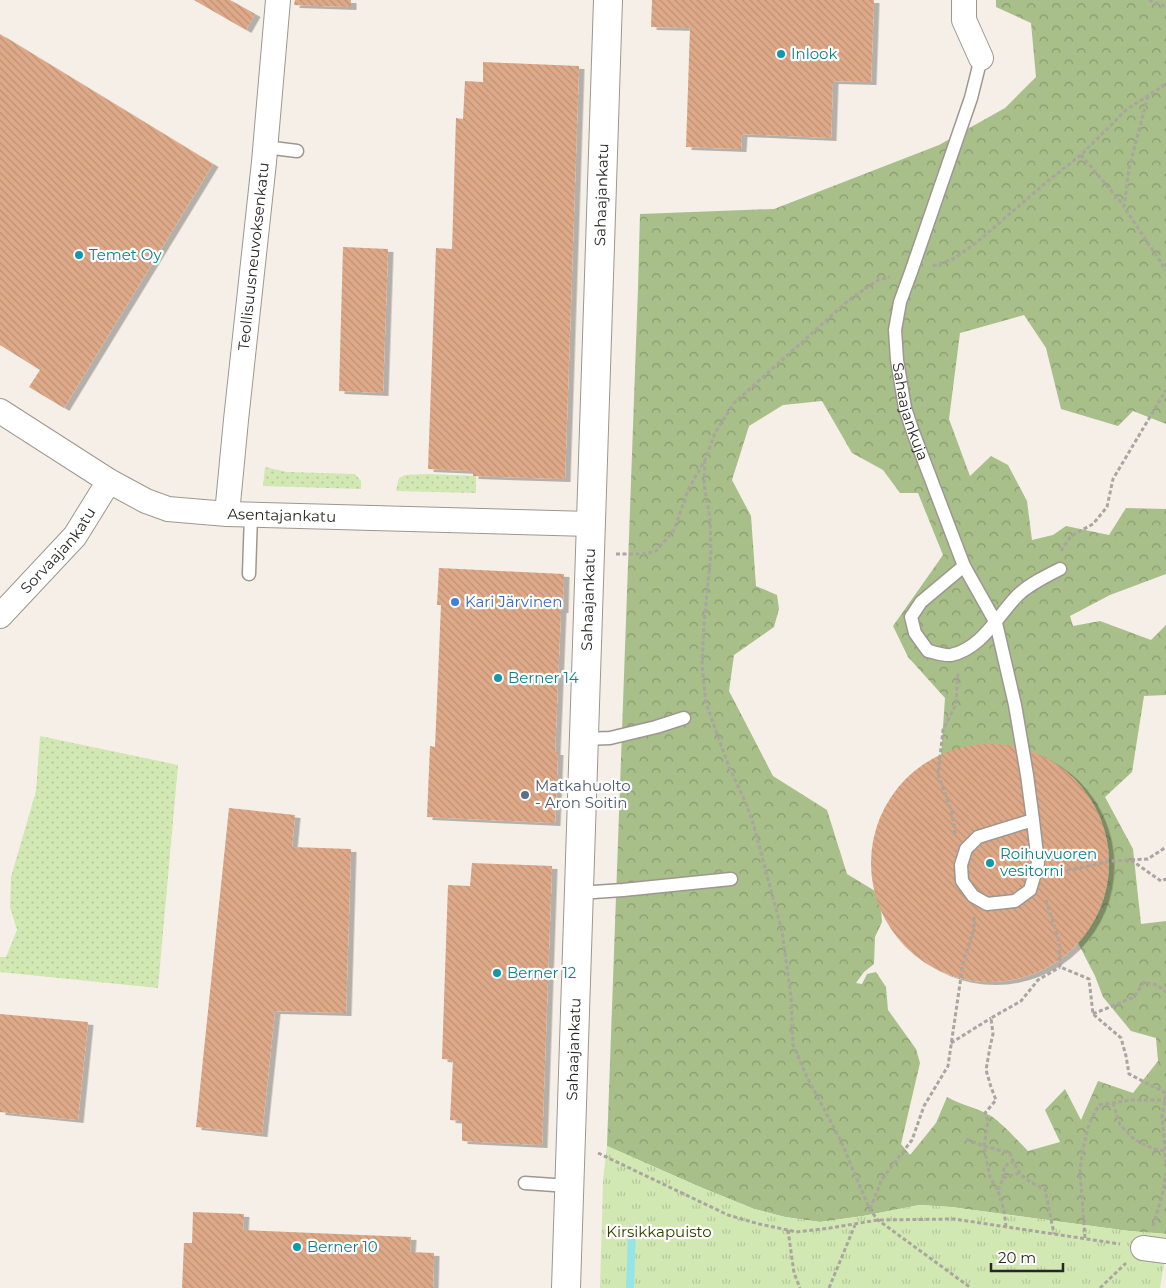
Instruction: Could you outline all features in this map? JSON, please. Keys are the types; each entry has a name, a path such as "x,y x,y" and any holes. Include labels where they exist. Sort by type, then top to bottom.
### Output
{"main road":[{"name":"Sahaajankatu","path":"566,1288 608,0"}],"street":[{"name":"Teollisuusneuvoksenkatu","path":"227,514 266,147 278,0"},
{"name":"Sahaajankuja","path":"964,0 964,20 980,58"},
{"name":"Asentajankatu","path":"0,411 109,481 146,501 168,509 251,515 590,524"},
{"name":"Sorvaajankatu","path":"0,616 75,536 109,481"},
{"path":"1143,1248 1166,1251"}],"lane":[{"name":"Sahaajankuja","path":"973,896 987,904 1015,901 1030,890 1038,863 1027,775 1015,705 996,623 964,566 913,432 900,384 896,360 895,330 900,302 971,98 980,58"},
{"path":"266,147 297,151"},
{"path":"249,574 251,515"},
{"path":"964,566 921,602 911,616 915,633 928,651 949,655 971,647 996,623 1018,595 1039,580 1060,569"},
{"path":"584,739 610,738 684,718"},
{"path":"973,896 962,881 961,865 966,849 978,837 1033,820"},
{"path":"579,893 731,879"},
{"path":"525,1183 569,1186"}],"path":[{"path":"1149,0 1166,7"},
{"path":"616,554 643,554 656,551 674,530 688,490 705,460 715,433 734,403 856,294 878,280 953,259 976,243 1048,180 1081,155 1126,110 1166,84"},
{"path":"1124,207 1129,168 1148,95"},
{"path":"1081,155 1124,207 1166,270"},
{"path":"1060,569 1059,553 1071,536 1093,524 1107,507 1113,480 1166,390"},
{"path":"705,460 704,484 710,518 711,552 702,665 706,703 729,767 753,822 782,931 791,997 793,1045 806,1077 840,1139 870,1210 878,1220 971,1288"},
{"path":"960,651 956,704 943,730 938,774 952,813 961,865"},
{"path":"1060,967 1059,941 1036,871 1075,869 1111,861 1148,859 1166,847"},
{"path":"1131,859 1161,881 1166,879"},
{"path":"870,1210 882,1179 912,1140 924,1106 948,1066 962,963 974,929 973,896"},
{"path":"951,1043 1021,1001 1038,980 1060,967"},
{"path":"1060,967 1089,979 1093,1014 1121,1038 1129,1074 1166,1094 1162,1116 1166,1164"},
{"path":"1093,1014 1134,997 1144,982 1157,985 1166,992"},
{"path":"991,1018 993,1034 986,1070 996,1100 985,1113 988,1121 984,1146 990,1177 998,1191 1004,1210 1006,1227"},
{"path":"1085,1238 1080,1170 1089,1124 1099,1105 1132,1100 1165,1100"},
{"path":"1113,1103 1120,1125 1135,1140 1154,1149 1166,1150"},
{"path":"966,1139 1010,1153 1019,1173 1033,1184 1045,1189 1054,1234"},
{"path":"598,1153 728,1215 796,1232 855,1225 878,1220 954,1219 1143,1248"},
{"path":"998,1191 1003,1178 1004,1166 1013,1162"},
{"path":"1003,1178 1019,1173"},
{"path":"1100,1288 1143,1248 1156,1220 1166,1173"},
{"path":"829,1288 855,1225"},
{"path":"788,1230 794,1273 800,1288"}],"green space":[{"path":"996,0 1166,0 1166,424 1133,411 1118,426 1061,409 1046,348 1024,315 960,333 949,419 970,476 991,456 1008,465 1027,501 1032,540 1053,535 1066,526 1109,535 1126,508 1166,509 1166,574 1110,595 1070,616 1073,626 1100,621 1151,640 1166,625 1166,695 1144,696 1132,772 1105,797 1133,849 1141,924 1166,921 1166,1234 1129,1231 951,1207 920,1205 820,1222 785,1217 754,1209 607,1146 640,214 774,209 939,145 1005,108 1036,77 1031,23 996,7","holes":["822,401 852,453 883,470 900,493 918,493 943,555 893,626 908,657 945,698 941,756 929,824 927,871 942,914 1014,916 1061,910 1095,976 1103,997 1131,1031 1156,1038 1158,1061 1133,1093 1098,1081 1081,1120 1065,1089 1045,1110 1060,1142 1028,1151 991,1116 947,1097 936,1123 910,1155 901,1144 920,1063 916,1049 888,1010 886,987 876,972 867,974 862,984 856,983 864,972 874,964 875,937 882,922 880,894 847,874 827,810 773,776 729,691 734,655 774,627 779,609 777,595 756,586 751,516 732,480 749,426 783,405"]},
{"path":"265,467 287,472 355,474 361,481 361,489 263,486"},
{"path":"405,475 476,476 476,493 396,491 399,478"},
{"path":"40,736 178,765 158,988 0,972 0,957 6,957 17,930 10,907 11,877 36,791"},
{"name":"Kirsikkapuisto","path":"607,1146 754,1209 785,1217 820,1222 919,1205 951,1207 1129,1231 1166,1234 1166,1254 1160,1288 600,1288 603,1180"}],"building":[{"path":"194,0 230,0 255,14 246,30"},
{"path":"295,0 351,0 351,7 294,5"},
{"name":"Inlook","path":"652,0 874,0 871,82 833,81 831,138 742,134 741,149 686,147 690,28 651,27"},
{"name":"Temet Oy","path":"0,34 213,164 64,408 29,387 40,370 0,345"},
{"path":"483,62 579,66 565,479 473,476 473,471 428,469 436,248 452,249 456,118 463,119 465,81 483,82"},
{"path":"343,247 388,249 383,393 339,391"},
{"name":"Berner 14","path":"439,568 564,574 555,752 558,752 555,823 427,817 430,746 435,747 441,605 437,605"},
{"name":"Roihuvuoren vesitorni","path":"978,744 1002,744 1025,749 1046,758 1066,771 1082,787 1095,807 1104,828 1109,851 1107,886 1100,909 1082,939 1066,955 1046,968 1025,977 1002,982 978,982 955,977 934,968 914,955 898,939 885,919 876,898 871,875 871,851 876,828 885,807 898,787 914,771 934,758 955,749"},
{"path":"229,808 295,815 292,847 351,849 346,1013 275,1011 262,1134 196,1127"},
{"name":"Berner 12","path":"472,863 552,866 542,1145 462,1141 462,1121 450,1120 453,1060 442,1059 448,885 470,886"},
{"path":"0,1014 88,1022 78,1120 0,1112"},
{"name":"Berner 10","path":"193,1212 244,1214 243,1230 411,1237 410,1252 434,1253 433,1288 182,1288 184,1243 192,1243"}],"waterway":[{"path":"630,1288 632,1230"}],"place":[{"name":"Inlook","path":"781,54"},
{"name":"Temet Oy","path":"79,255"},
{"name":"Kari Järvinen","path":"455,602"},
{"name":"Berner 14","path":"498,678"},
{"name":"Matkahuolto - Aron Soitin","path":"525,795"},
{"name":"Roihuvuoren vesitorni","path":"990,863"},
{"name":"Berner 12","path":"497,973"},
{"name":"Berner 10","path":"297,1247"}]}
